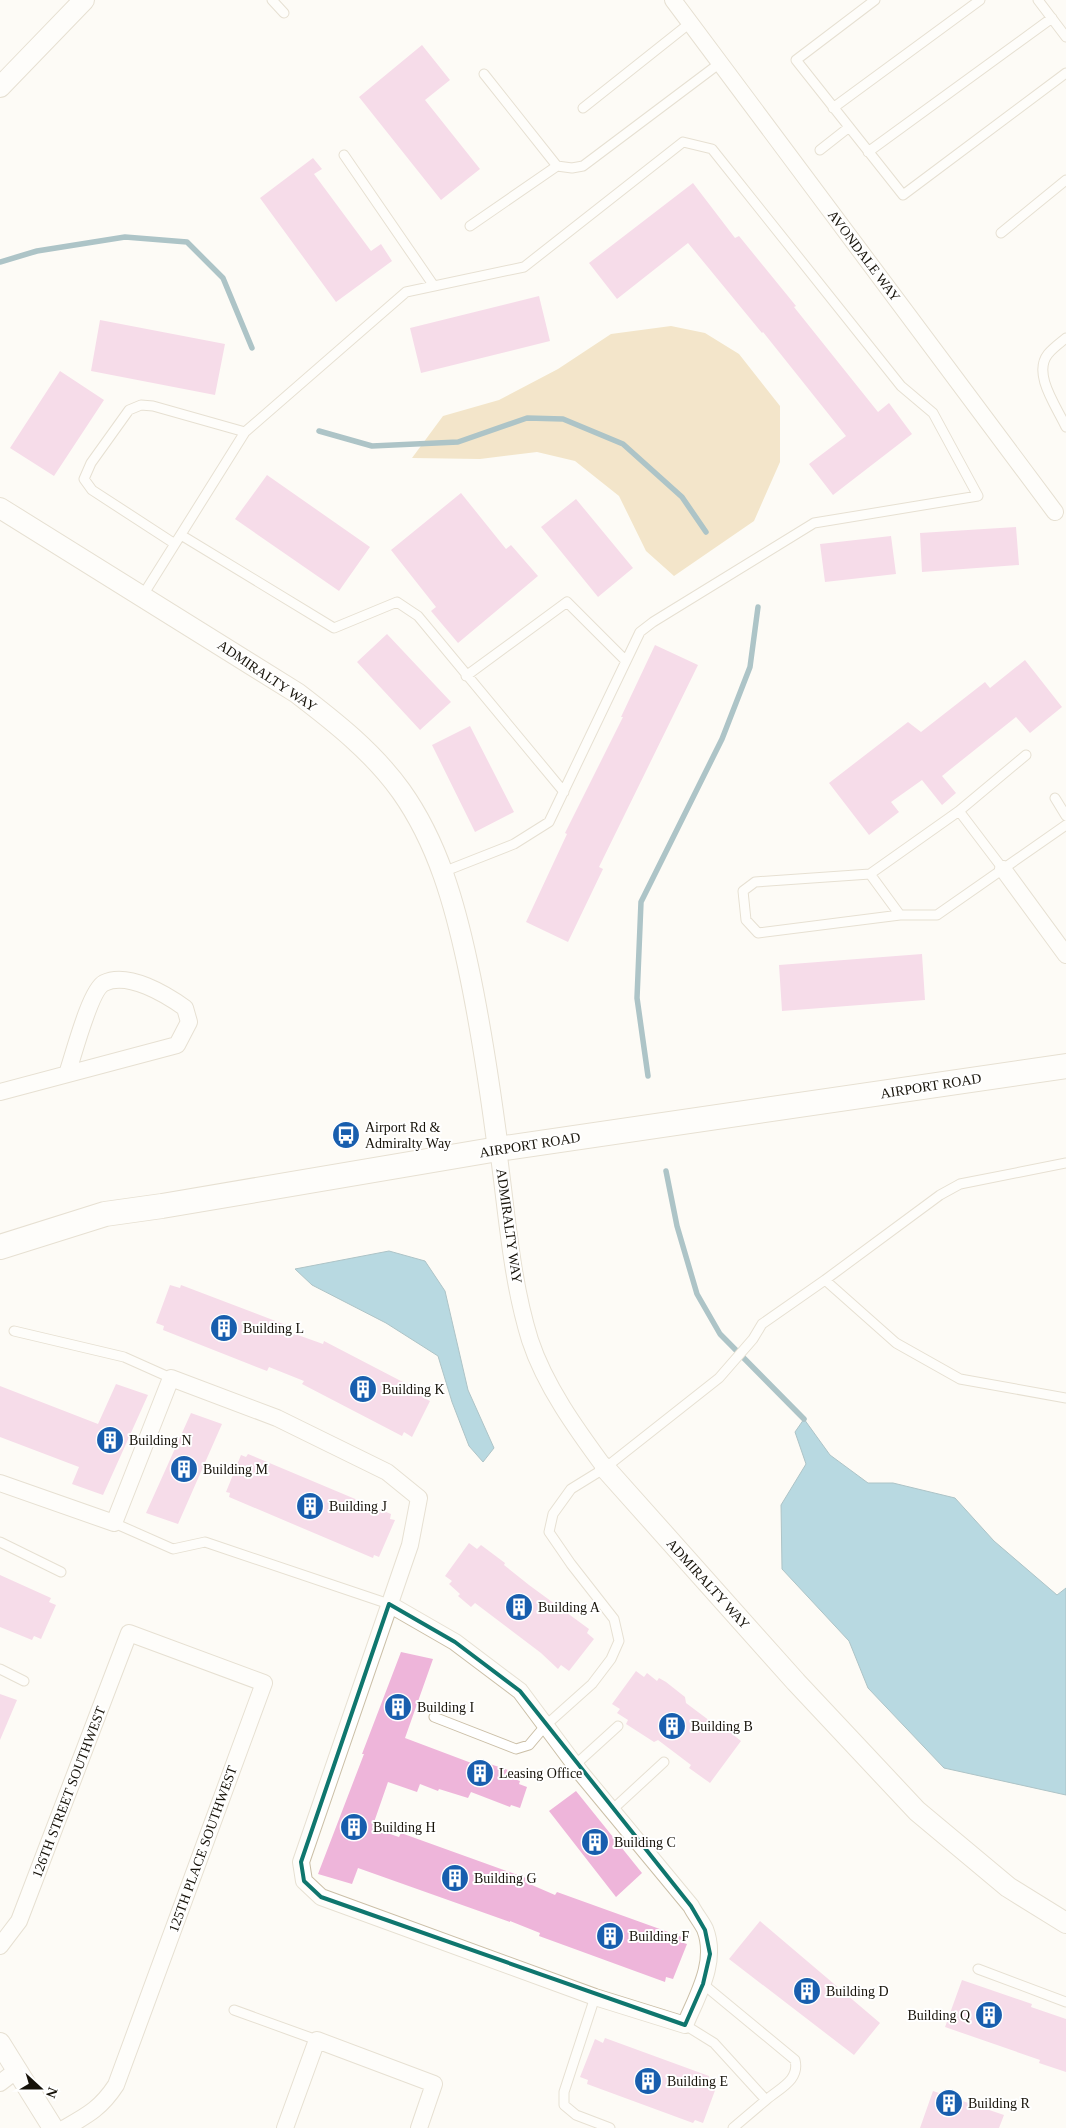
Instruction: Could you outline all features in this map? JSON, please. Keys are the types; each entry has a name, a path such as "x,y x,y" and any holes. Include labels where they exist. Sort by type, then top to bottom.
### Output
{"main road":[{"name":"AIRPORT ROAD","path":"0,1247 105,1214 498,1149 1066,1066"}],"street":[{"path":"0,87 84,0"},
{"name":"AVONDALE WAY","path":"673,0 1055,512"},
{"name":"ADMIRALTY WAY","path":"0,508 143,595 297,693 342,728 367,751 401,791 425,830 443,872 459,926 481,1025 517,1287 531,1342 550,1384 575,1427 605,1468 796,1682 917,1811 1008,1887 1066,1923"},
{"path":"1003,869 1066,955"},
{"path":"0,1092 178,1045 189,1022 185,1008 162,992 124,980 104,983 93,995 67,1074"},
{"path":"0,1483 114,1523 172,1378 276,1418 387,1472 418,1498 410,1545 388,1604 301,1862 304,1881 321,1897 596,1997 685,2025 703,1984 710,1954 705,1930 691,1906 575,1765 520,1691 455,1642 388,1604"},
{"name":"126TH STREET SOUTHWEST","path":"0,1946 19,1921 129,1633"},
{"name":"125TH PLACE SOUTHWEST","path":"65,2128 93,2113 106,2100 116,2085 264,1683 129,1633"},
{"path":"285,2128 317,2040 434,2084 419,2128"},
{"path":"0,2043 53,2128"},
{"path":"0,2083 17,2070"}],"lane":[{"path":"272,0 284,14"},
{"path":"875,0 796,60 903,195 1066,72"},
{"path":"833,108 980,0"},
{"path":"1038,0 1066,37"},
{"path":"868,152 1052,18"},
{"path":"583,108 690,23"},
{"path":"470,226 556,166 572,168 583,166 720,63"},
{"path":"484,74 556,166"},
{"path":"820,150 848,128"},
{"path":"143,595 245,432 406,292 524,267 683,142 712,149 902,386 933,413 978,496 814,523 653,622 640,632 549,822 514,844 443,872"},
{"path":"344,154 434,286"},
{"path":"1000,233 1066,180"},
{"path":"1066,338 1048,354 1043,364 1046,386 1066,427"},
{"path":"175,544 92,490 84,479 90,463 129,410 140,405 153,406 245,432"},
{"path":"181,534 334,628 397,602 418,616 564,792"},
{"path":"466,676 568,602 626,661"},
{"path":"1026,756 959,811 870,874 755,882 743,891 746,920 758,933 900,914 937,915 1066,825"},
{"path":"1055,798 1066,816"},
{"path":"959,811 1003,869"},
{"path":"870,874 900,914"},
{"path":"434,1717 516,1749 530,1746 545,1726 592,1684 611,1660 619,1641 614,1619 571,1564 549,1532 553,1514 571,1489 605,1468 719,1378 753,1339 762,1324 940,1195 960,1184 1066,1162"},
{"path":"825,1280 896,1343 960,1379 1066,1398"},
{"path":"14,1331 124,1357 172,1378"},
{"path":"114,1523 173,1549 205,1542 388,1604"},
{"path":"0,1542 61,1572"},
{"path":"0,1669 24,1681"},
{"path":"575,1765 618,1726"},
{"path":"612,1810 664,1762"},
{"path":"978,1969 1066,2002"},
{"path":"703,1984 795,2060 797,2068 795,2076 733,2128"},
{"path":"596,1997 564,2092 564,2105 576,2115 610,2128"},
{"path":"234,2010 317,2040"},
{"path":"685,2025 714,2043 766,2100"}],"highlighted area":[{"path":"389,1604 455,1642 520,1691 691,1906 705,1930 710,1954 703,1984 685,2025 321,1897 304,1881 301,1862"}],"shaded area":[{"path":"671,326 705,333 739,354 780,406 780,462 754,521 674,576 646,551 619,496 575,461 537,452 480,459 412,458 443,416 499,400 558,369 611,334"}],"water":[{"path":"389,1251 425,1261 445,1291 468,1390 494,1448 483,1462 469,1446 452,1402 438,1356 386,1323 312,1285 295,1269"},
{"path":"804,1419 830,1455 868,1483 893,1483 955,1498 994,1541 1057,1595 1066,1588 1066,1795 944,1768 868,1688 849,1641 782,1569 781,1505 806,1464 795,1432"}],"building":[{"path":"422,45 450,80 425,100 480,169 441,200 359,97"},
{"path":"313,158 322,169 314,174 371,251 381,244 392,261 336,302 260,198"},
{"path":"693,183 735,238 739,236 796,306 794,307 878,412 889,403 912,434 833,495 809,464 846,436 763,332 688,243 617,299 589,263"},
{"path":"539,296 550,341 421,373 410,328"},
{"path":"100,320 225,344 215,395 91,371"},
{"path":"60,371 104,400 54,476 10,448"},
{"path":"267,475 370,547 339,591 235,519"},
{"path":"461,493 506,549 511,545 538,576 458,643 431,611 436,607 391,550"},
{"path":"576,499 633,568 598,597 541,527"},
{"path":"1016,527 1019,565 922,572 920,533"},
{"path":"891,536 896,574 825,582 820,544"},
{"path":"387,634 451,702 420,730 357,662"},
{"path":"655,645 698,665 599,867 603,869 568,942 526,922 567,834 565,833 623,717 621,717"},
{"path":"1025,660 1062,707 1030,733 1016,717 942,776 956,793 942,805 922,780 891,802 899,812 869,835 829,783 908,722 921,732 985,682 990,688"},
{"path":"470,726 514,812 475,832 432,745"},
{"path":"922,954 925,1000 782,1011 779,965"},
{"path":"170,1285 180,1288 181,1285 286,1325 284,1330 323,1344 324,1341 424,1393 422,1397 430,1401 412,1437 404,1432 402,1436 302,1384 304,1381 269,1367 267,1371 163,1330 164,1326 156,1323"},
{"path":"116,1384 148,1395 103,1495 72,1484 79,1467 0,1437 0,1386 98,1424"},
{"name":"Building M","path":"191,1413 222,1424 178,1524 146,1513"},
{"name":"Building J","path":"248,1454 391,1514 390,1519 395,1520 379,1557 374,1555 373,1558 229,1497 230,1493 226,1492 241,1455 246,1457"},
{"name":"Building A","path":"469,1543 477,1549 481,1545 505,1563 504,1565 529,1585 589,1629 587,1633 594,1639 569,1671 561,1665 558,1669 541,1653 475,1603 471,1607 458,1596 460,1594 449,1584 452,1581 445,1576"},
{"path":"0,1575 51,1598 49,1602 56,1605 41,1639 34,1636 32,1640 0,1627"},
{"path":"401,1652 433,1659 405,1738 482,1767 484,1762 508,1770 506,1776 520,1781 519,1784 527,1787 520,1808 511,1805 510,1807 471,1792 468,1798 439,1789 438,1791 420,1784 417,1792 388,1782 372,1828 399,1837 401,1833 526,1878 525,1882 555,1895 557,1892 682,1937 680,1942 687,1944 673,1979 666,1977 665,1982 539,1936 540,1933 510,1921 358,1868 352,1884 318,1874"},
{"name":"Building B","path":"636,1671 644,1677 647,1673 657,1681 659,1678 666,1682 685,1697 686,1703 718,1727 721,1725 741,1741 710,1783 689,1768 691,1765 658,1740 654,1742 626,1724 628,1720 617,1713 620,1709 612,1704"},
{"path":"0,1694 17,1700 0,1740"},
{"name":"Building C","path":"576,1791 642,1873 616,1897 549,1811"},
{"name":"Building D","path":"760,1921 880,2023 854,2055 729,1959"},
{"name":"Building Q","path":"962,1980 1032,2004 1031,2007 1066,2019 1066,2072 1039,2063 1040,2060 945,2027"},
{"name":"Building E","path":"605,2038 709,2076 708,2081 717,2085 703,2123 695,2120 693,2123 587,2084 588,2080 580,2077 595,2039 603,2043"},
{"name":"Building R","path":"933,2091 1004,2115 999,2128 920,2128"}],"waterway":[{"path":"0,262 37,251 125,237 187,242 223,278 252,348"},
{"path":"319,431 372,446 458,442 527,418 563,419 623,444 682,497 706,532"},
{"path":"648,1076 637,998 641,902 722,739 750,667 758,607"},
{"path":"666,1171 677,1226 697,1294 720,1334 804,1419"}],"place":[{"name":"Airport Rd & Admiralty Way","path":"346,1135"},
{"name":"Building L","path":"224,1328"},
{"name":"Building K","path":"363,1389"},
{"name":"Building N","path":"110,1440"},
{"name":"Building M","path":"184,1469"},
{"name":"Building J","path":"310,1506"},
{"name":"Building A","path":"519,1607"},
{"name":"Building I","path":"398,1707"},
{"name":"Building B","path":"672,1726"},
{"name":"Leasing Office","path":"480,1773"},
{"name":"Building H","path":"354,1827"},
{"name":"Building C","path":"595,1842"},
{"name":"Building G","path":"455,1878"},
{"name":"Building F","path":"610,1936"},
{"name":"Building D","path":"807,1991"},
{"name":"Building Q","path":"989,2015"},
{"name":"Building E","path":"648,2081"},
{"name":"Building R","path":"949,2103"}]}
